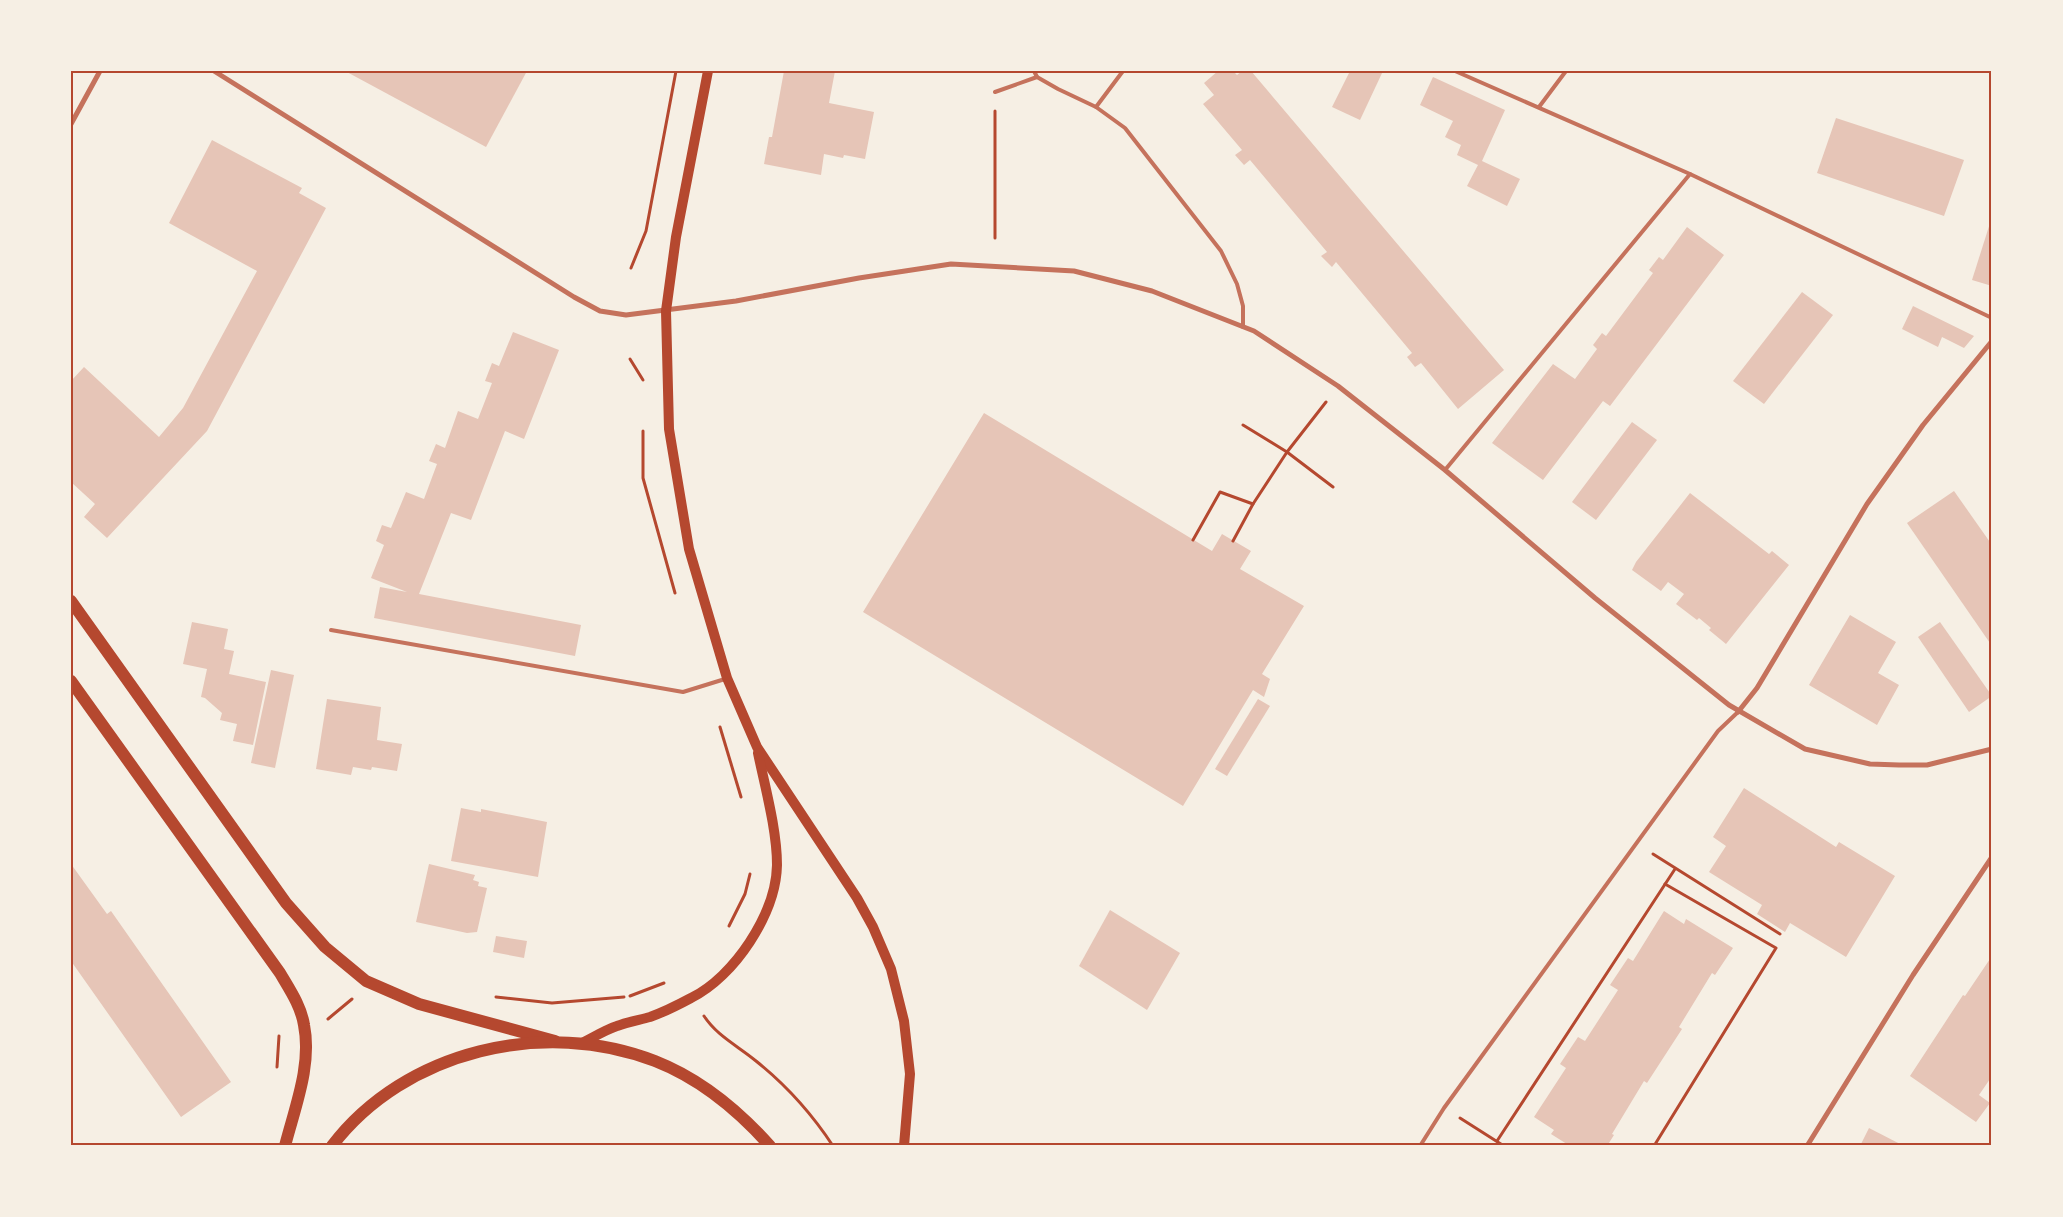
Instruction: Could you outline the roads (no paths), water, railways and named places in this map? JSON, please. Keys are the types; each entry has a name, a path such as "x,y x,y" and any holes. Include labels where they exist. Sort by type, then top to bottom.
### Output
{"main road":[{"path":"708,71 676,237 666,311 670,438 690,549 727,678 757,747 857,898 873,927 891,969 904,1021 910,1074 904,1146"},
{"path":"71,602 286,903 325,947 366,980 418,1004 555,1041"},
{"path":"71,681 280,973 296,1000 304,1025 307,1057 285,1146"},
{"path":"582,1043 617,1026 651,1016 694,997 725,974 750,941 763,918 774,890 777,866 775,843 757,747"},
{"path":"332,1146 360,1115 388,1093 418,1074 450,1060 484,1049 519,1043 555,1041 582,1043 619,1050 655,1061 689,1077 721,1098 749,1122 770,1146"}],"street":[{"path":"71,124 100,71"},
{"path":"214,71 574,297 600,311 626,315 666,311 736,301 859,278 951,264 1074,271 1152,291 1254,331 1338,386 1445,470 1582,587 1738,712 1805,749 1870,764 1926,764 1992,749"},
{"path":"1738,712 1757,688 1867,504 1923,425 1992,341"},
{"path":"1807,1146 1913,975 1992,857"}],"lane":[{"path":"1034,71 1037,76 1058,89 1096,107 1124,128 1220,251 1237,284 1243,306 1243,327"},
{"path":"1096,107 1123,71"},
{"path":"1455,71 1690,174 1992,318"},
{"path":"1539,107 1566,71"},
{"path":"995,92 1037,76"},
{"path":"1445,470 1690,174"},
{"path":"332,630 683,692 727,678"},
{"path":"1420,1146 1444,1108 1718,731 1738,712"}]}
